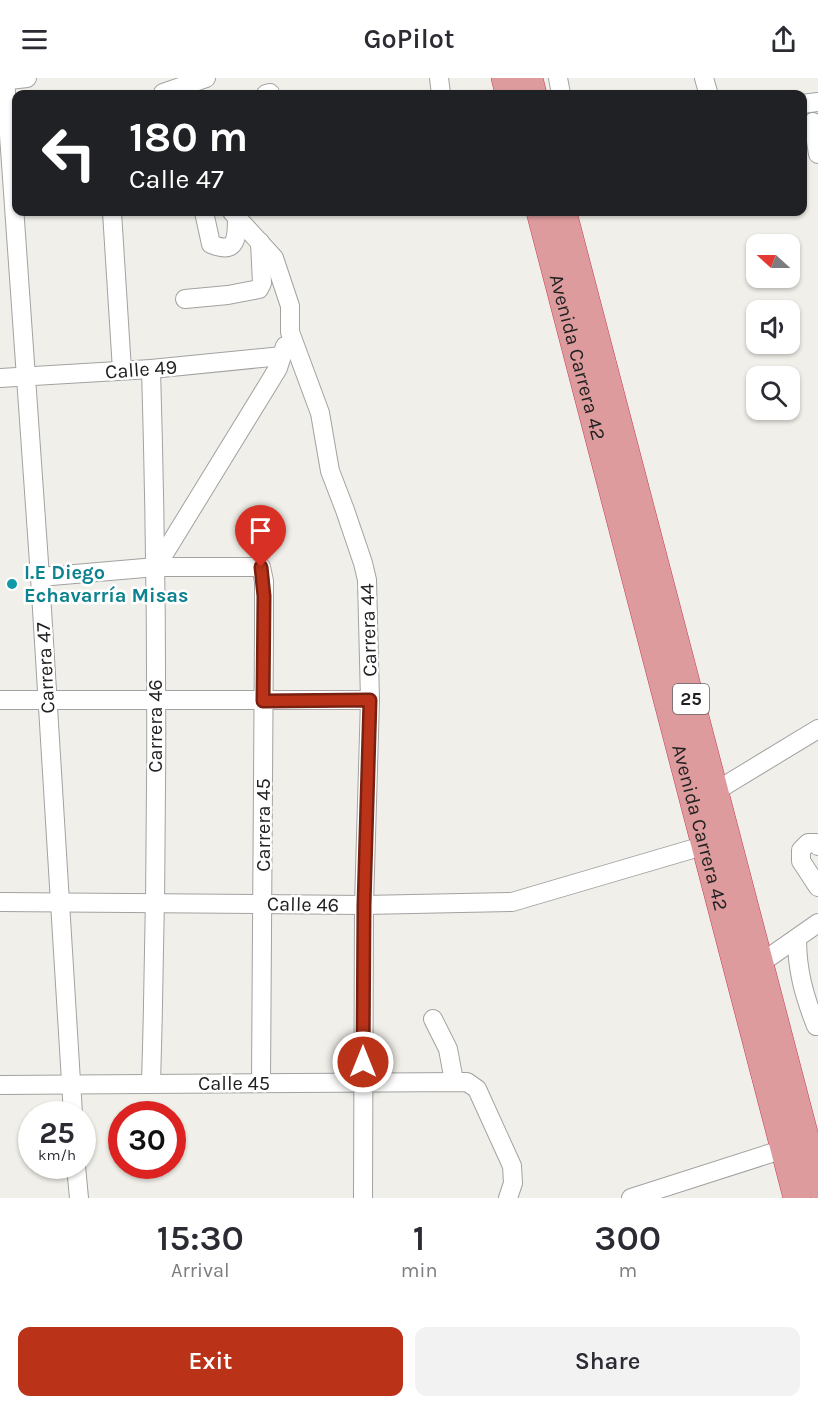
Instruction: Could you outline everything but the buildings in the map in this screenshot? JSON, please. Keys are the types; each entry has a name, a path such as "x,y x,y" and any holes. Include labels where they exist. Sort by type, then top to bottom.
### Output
{"highway":[{"name":"Avenida Carrera 42","path":"541,216 706,846 751,970 818,1186"},
{"name":"Avenida Carrera 42","path":"564,216 741,886 751,970 784,1149 797,1198"}],"street":[{"path":"4,80 27,78"},
{"path":"161,88 206,78"},
{"name":"Carrera 47","path":"4,80 10,201 26,376 40,577 72,1101"},
{"path":"811,122 818,154"},
{"path":"111,216 122,370"},
{"path":"205,216 211,244 222,248 232,246 237,239 234,216"},
{"path":"185,299 259,289 262,283 260,242 236,216"},
{"name":"Carrera 44","path":"260,242 274,258 290,306 290,332 320,413 330,471 365,572 370,700 364,905 363,1198"},
{"path":"40,577 156,567 269,383 290,332"},
{"name":"Calle 49","path":"0,378 151,369 282,356"},
{"name":"Carrera 46","path":"151,369 156,567 155,903 151,1083"},
{"name":"Carrera 45","path":"156,567 261,567 264,604 261,1082"},
{"path":"0,700 370,700"},
{"path":"716,791 818,729"},
{"path":"818,846 816,843 808,843 801,849 801,861 818,887"},
{"name":"Calle 46","path":"0,902 364,905 512,902 706,846"},
{"path":"751,970 818,923"},
{"path":"797,938 797,963 804,993 816,1026"},
{"path":"433,1019 461,1081 477,1089 512,1166 513,1183 508,1198"},
{"name":"Calle 45","path":"0,1085 261,1082 363,1084 461,1081"},
{"path":"631,1198 784,1149"},
{"path":"77,1179 79,1198"}],"place":[{"name":"I.E Diego Echavarría Misas","path":"12,584"}],"route":[{"path":"261,567 264,581 263,701 370,700 364,905 363,1062"}]}
